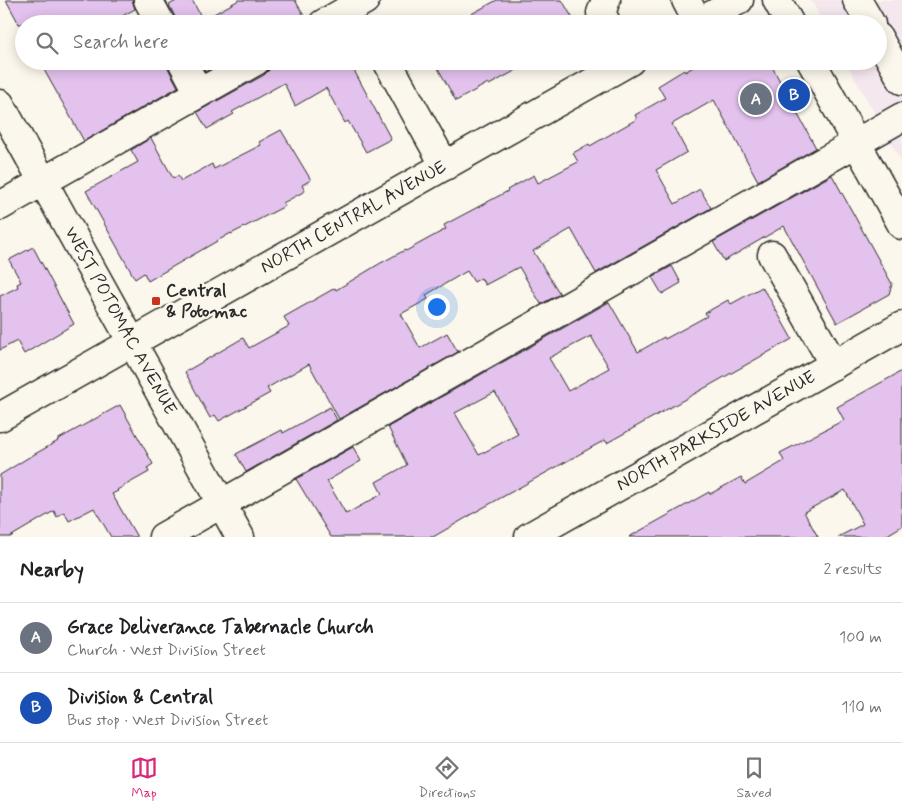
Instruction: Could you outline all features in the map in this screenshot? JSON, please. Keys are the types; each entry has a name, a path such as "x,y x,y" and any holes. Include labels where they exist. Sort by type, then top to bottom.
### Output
{"street":[{"path":"148,0 156,15"},
{"path":"602,15 601,13 606,0"},
{"path":"693,15 739,0"},
{"path":"777,0 785,15"},
{"path":"857,0 866,15"},
{"path":"343,15 361,7"},
{"path":"887,53 902,80"},
{"path":"187,70 199,93"},
{"path":"0,206 240,70"},
{"path":"392,70 445,166"},
{"name":"NORTH CENTRAL AVENUE","path":"0,417 613,70"},
{"path":"816,70 902,225"},
{"name":"WEST POTOMAC AVENUE","path":"0,104 240,537"},
{"path":"163,537 902,117"},
{"path":"772,255 834,365"},
{"name":"NORTH PARKSIDE AVENUE","path":"529,537 902,326"}],"shaded area":[{"path":"811,0 902,0 902,162 850,70 887,70 887,15 819,15"}],"building":[{"path":"6,0 132,0 135,9 124,15 15,15 15,17"},
{"path":"178,0 192,0 200,15 174,15 169,5"},
{"path":"239,0 295,0 303,15 212,15"},
{"path":"497,0 562,0 571,15 470,15"},
{"path":"44,70 169,70 178,87 84,141"},
{"path":"269,70 354,70 391,139 366,152 348,121 345,123 326,88 295,106 284,83 232,112 234,114 207,129 197,112 264,75"},
{"path":"439,70 516,70 489,85 488,83 456,101"},
{"path":"684,70 685,72 688,70 774,70 816,148 758,181 714,100 672,124 687,152 656,170 675,204 700,189 711,208 596,273 571,229 533,251 560,294 541,304 519,267 485,285 481,278 474,282 467,271 426,295 428,299 401,314 420,348 447,333 458,352 339,419 309,364 267,388 270,393 219,421 215,415 210,418 185,372 243,338 249,348 289,326 284,317 446,229 444,225 534,175 538,183 578,162 573,153 589,144 590,146 637,119 635,115 665,98 658,86"},
{"path":"281,130 311,180 302,185 305,191 283,203 285,206 231,233 148,281 144,273 135,279 86,191 138,162 131,150 151,138 173,178 178,176 181,181 212,164 214,169 261,145 259,142"},
{"path":"832,175 892,284 889,294 837,323 784,226 724,261 713,242"},
{"path":"33,247 74,324 24,354 17,341 0,350 0,296 18,287 17,284 21,282 9,260"},
{"path":"672,266 681,283 662,294 652,277"},
{"path":"762,287 792,339 607,443 605,440 433,537 331,537 296,479 353,447 361,461 327,481 346,514 382,494 376,482 407,465 388,427 609,302 638,352 707,316 705,313 728,300 731,304","holes":["591,336 609,368 568,391 549,358","495,392 518,434 479,455 455,413"]},
{"path":"902,371 902,526 884,537 838,537 863,524 845,490 804,512 818,537 629,537 709,492 710,494 741,477 745,484 784,461 780,453 844,420 837,407"},
{"path":"120,405 153,464 147,468 149,472 112,494 137,537 111,537 94,508 69,521 64,512 57,517 54,511 10,537 0,537 0,475 57,440"},
{"path":"330,407 337,420 246,472 236,454 282,430 283,433"}],"place":[{"name":"Division & Central","path":"794,95"},
{"name":"Grace Deliverance Tabernacle Church","path":"756,99"},
{"name":"Central & Potomac","path":"156,301"}]}
